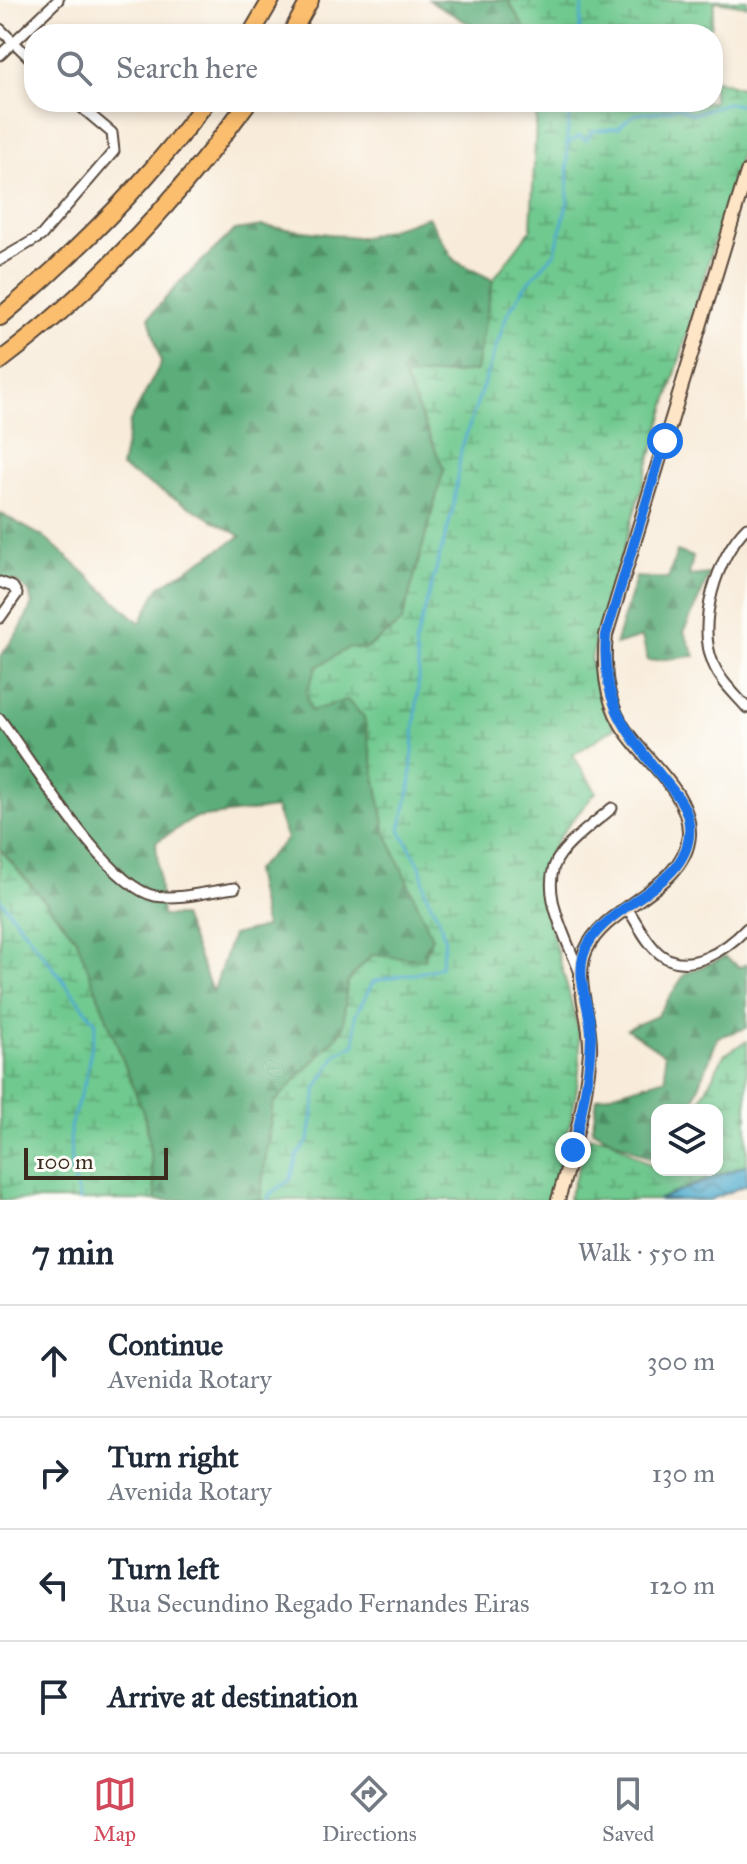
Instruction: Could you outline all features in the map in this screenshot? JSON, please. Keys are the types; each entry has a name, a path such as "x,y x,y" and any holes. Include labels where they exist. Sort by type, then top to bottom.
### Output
{"highway":[{"path":"257,24 271,0"},
{"path":"297,24 310,0"},
{"path":"0,317 94,232 150,172 198,112"},
{"path":"0,361 110,264 183,187 240,112"}],"street":[{"path":"33,24 58,0"},
{"path":"0,29 24,52"},
{"path":"0,55 24,33"},
{"path":"0,260 41,236 110,159 116,146 112,133 87,112"},
{"path":"580,973 590,940 673,870 684,854 688,817 678,797 621,724 608,695 604,664 606,635 742,205 747,172"},
{"path":"747,527 725,563 706,625 712,661 721,678 747,708"},
{"path":"0,582 13,587 17,594 0,618"},
{"path":"0,719 95,852 129,886 167,897 235,888"},
{"path":"558,1200 581,1117 590,1052 590,1017 580,973 552,893 554,865 561,853 612,808"},
{"path":"627,908 657,952 675,963 696,962 715,953 747,928"}],"green space":[{"path":"429,0 508,0 522,24 469,24"},
{"path":"508,0 747,0 747,6 715,1 712,24 522,24"},
{"path":"723,82 747,90 747,131 591,659 597,689 614,728 573,755 596,792 558,839 549,855 544,874 550,923 573,1008 580,1057 573,1111 564,1147 549,1200 260,1200 273,1104 343,1030 347,982 372,955 424,960 432,937 386,833 364,717 347,700 311,711 306,692 317,667 350,647 365,650 402,622 444,469 404,377 476,371 493,280 531,229 537,112 723,112"},
{"path":"428,217 455,261 493,280 476,371 404,377 444,469 402,622 364,650 347,700 364,717 386,833 432,936 424,960 372,955 347,982 343,1030 273,1104 260,1200 156,1200 146,1121 76,938 0,849 0,657 22,626 32,604 29,591 13,580 0,583 0,513 47,539 140,623 159,587 241,536 121,468 130,422 161,363 149,317 180,282 235,230 262,226 362,238","holes":["275,808 287,839 254,871 265,927 232,935 213,993 182,916 162,916 156,842 195,818"]},
{"path":"677,551 693,557 689,576 710,574 684,632 695,656 648,661 642,637 615,645 636,577 668,579"},
{"path":"0,849 76,938 146,1121 156,1200 0,1200"},
{"path":"725,957 740,967 747,964 747,1028 718,1037 692,1104 651,1104 651,1159 592,1130 597,1098 666,1078 664,1054 627,1029 657,1016 685,974"},
{"path":"747,1041 747,1164 723,1174 723,1104 698,1104 724,1055"},
{"path":"589,1137 608,1138 651,1165 651,1176 717,1176 657,1200 568,1200"}],"water":[{"path":"747,1164 747,1185 709,1200 657,1200 723,1176"}],"waterway":[{"path":"580,24 583,0"},
{"path":"723,104 747,106"},
{"path":"268,1200 270,1194 291,1179 297,1156 309,1140 317,1087 337,1054 355,1044 355,1016 373,982 440,967 445,941 439,919 426,894 420,865 400,830 410,788 419,674 415,644 453,509 461,450 507,315 526,285 555,253 568,200 570,112"},
{"path":"567,144 579,136 586,140 593,131 619,128 633,116 658,112"},
{"path":"688,112 699,112"},
{"path":"0,899 96,1023 85,1081 70,1127 71,1170 80,1200"}],"route":[{"path":"573,1150 590,1052 590,1017 580,973 584,954 590,940 602,926 673,870 684,854 689,837 688,817 678,797 621,724 608,695 604,664 606,635 665,441"}]}
